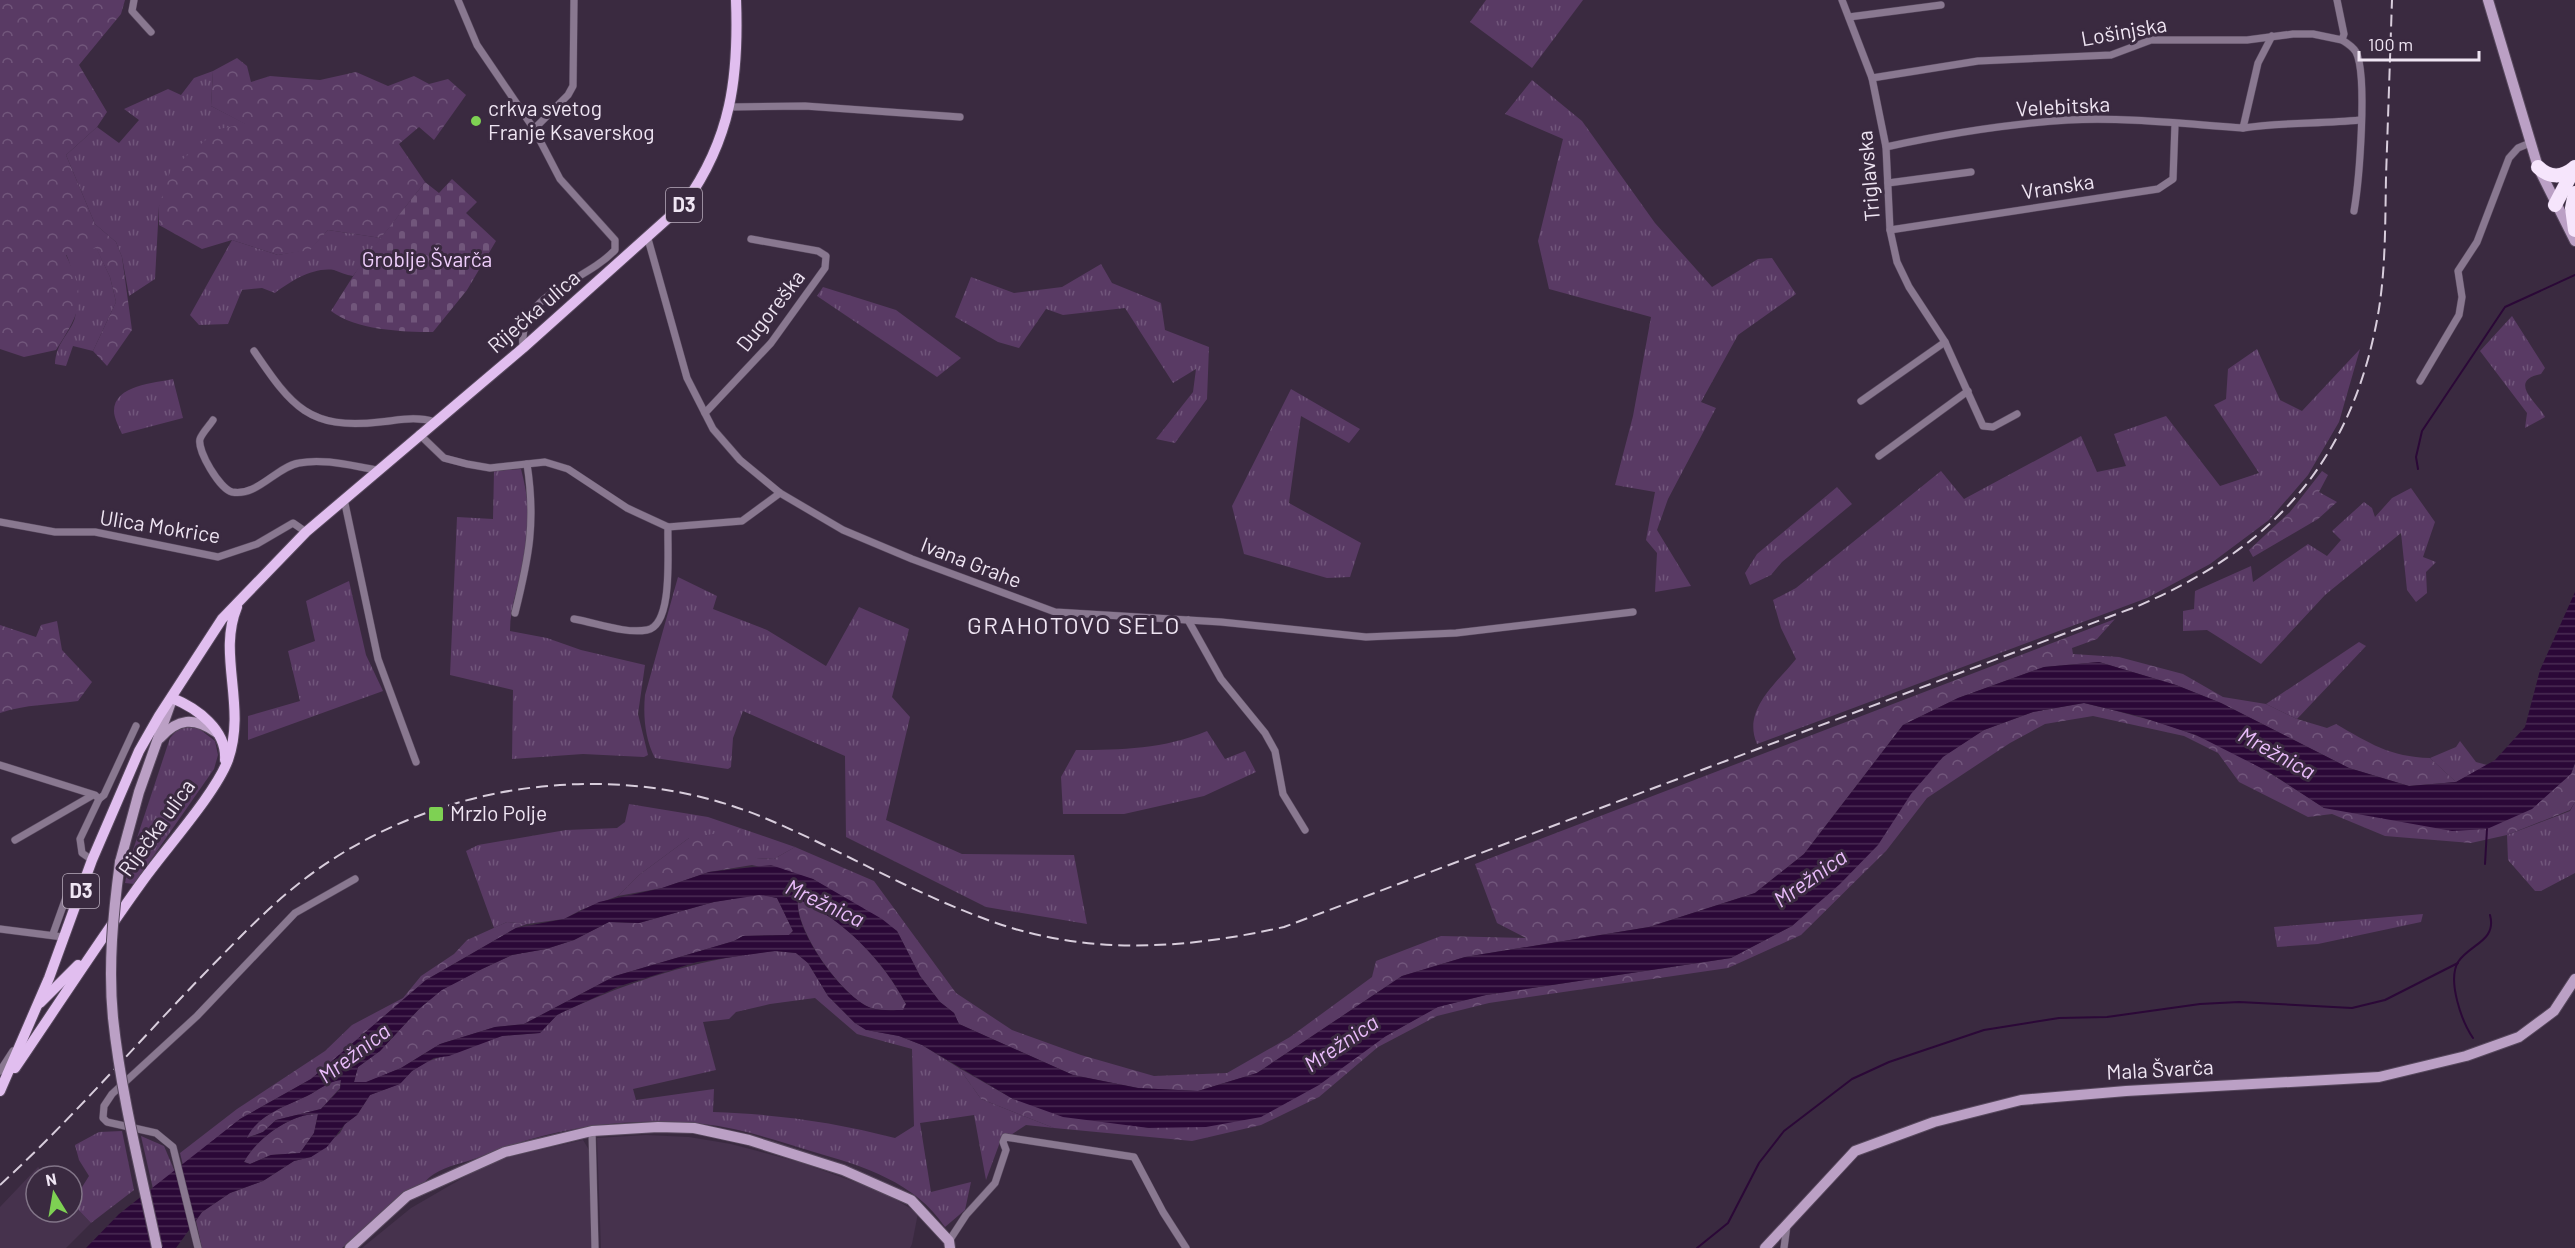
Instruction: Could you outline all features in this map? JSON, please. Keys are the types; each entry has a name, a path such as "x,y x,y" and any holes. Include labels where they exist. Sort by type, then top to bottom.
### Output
{"highway":[{"path":"2538,167 2549,175 2558,176 2575,168"},
{"path":"2555,206 2575,168"},
{"path":"2555,206 2574,196 2575,230"}],"main road":[{"name":"Riječka ulica","path":"246,592 231,622 229,640 236,727 225,766 101,941 0,1091 38,1005 58,936 139,751 222,619 246,592 306,532 523,348 648,239 685,203 700,183 720,143 730,107 737,53 736,0"},
{"path":"172,698 202,715 216,732 225,750 225,766"},
{"path":"38,1005 101,941"}],"street":[{"path":"134,0 132,11 151,32"},
{"path":"459,0 477,45 534,129 560,179 615,240 615,250 602,263 538,303 529,314 521,332 523,348"},
{"path":"534,129 568,95 573,86 574,0"},
{"name":"Triglavska","path":"1842,0 1872,78 1886,147 1890,230 1897,262 1909,287 1945,342 1983,426 1993,427 2017,414"},
{"path":"2337,0 2344,33 2342,40 2355,51 2360,67 2361,168 2354,211"},
{"path":"2488,0 2538,167 2555,206 2575,241"},
{"path":"1849,17 1941,5"},
{"name":"Lošinjska","path":"1872,78 1978,61 2111,55 2151,40 2247,40 2313,34 2342,40"},
{"path":"2243,128 2258,63 2272,36"},
{"path":"730,107 805,106 960,117"},
{"name":"Velebitska","path":"1886,147 1964,131 2069,120 2243,128 2281,122 2310,125 2360,120"},
{"name":"Vranska","path":"1890,230 2158,189 2173,179 2175,124"},
{"path":"2420,381 2459,315 2462,297 2458,271 2476,242 2509,158 2518,148 2530,143"},
{"path":"1888,183 1971,172"},
{"name":"Ivana Grahe","path":"648,239 687,378 713,429 740,460 780,494 843,530 1055,612 1188,620 1366,637 1456,633 1633,612"},
{"name":"Dugoreška","path":"705,413 771,343 825,268 826,256 818,251 751,239"},
{"path":"1861,401 1945,342"},
{"path":"254,351 281,390 298,407 318,418 349,426 420,417 435,422"},
{"path":"1878,456 1968,391"},
{"path":"213,420 200,438 200,448 218,481 233,492 245,491 297,463 316,462 377,470"},
{"path":"419,434 444,458 490,468 545,462 568,469 627,508 668,527 742,521 780,494"},
{"path":"514,613 532,536 532,498 527,464"},
{"path":"344,498 378,659 416,762"},
{"name":"Ulica Mokrice","path":"0,522 55,532 95,532 218,557 257,544 292,523 306,532"},
{"path":"574,619 636,631 650,630 660,623 664,614 667,579 668,527"},
{"path":"1188,620 1221,679 1265,733 1275,751 1283,794 1305,830"},
{"path":"157,1248 125,1097 113,1017 112,935 120,862 128,827 172,698"},
{"path":"158,740 174,724 186,720 201,723 216,732"},
{"path":"15,840 96,797 104,795 136,726"},
{"path":"0,765 96,797"},
{"path":"92,860 82,853 80,839 96,797"},
{"path":"198,1248 173,1147 156,1133 107,1122 103,1118 104,1106 112,1094 197,1016 295,913 355,879"},
{"path":"0,929 58,936 68,892"},
{"name":"Mala Švarča","path":"1765,1248 1855,1151 1934,1122 2022,1100 2126,1090 2379,1077 2466,1056 2519,1036 2554,1011 2575,979"},
{"name":"Riječka ulica","path":"0,1071 27,1029"},
{"path":"350,1248 408,1196 505,1152 592,1131 658,1127 694,1128 749,1140 843,1170 911,1200 950,1244 966,1215 995,1184 1006,1150 1003,1142 1005,1137 1134,1157 1163,1212 1186,1248"},
{"path":"592,1131 595,1248"},
{"path":"1784,1248 1787,1226"}],"shaded area":[{"path":"646,1135 689,1137 731,1144 799,1162 883,1192 918,1213 912,1244 910,1248 601,1248 597,1138"},
{"path":"583,1140 589,1150 591,1248 362,1248 411,1208 480,1168 509,1157"},
{"path":"24,1182 24,1224 84,1224 84,1216 91,1223 66,1248 0,1248 0,1207"}],"green space":[{"path":"0,0 125,0 121,14 79,65 107,112 97,127 66,155 95,224 116,242 122,257 132,330 107,366 93,351 116,302 110,277 96,248 66,255 77,283 78,304 71,325 56,350 24,357 0,349"},
{"path":"1486,0 1583,0 1532,68 1470,22"},
{"path":"237,58 247,66 251,82 270,76 320,80 356,72 388,86 414,76 429,84 448,79 466,95 434,140 419,127 399,144 425,182 381,238 328,230 310,250 278,255 232,240 202,249 159,225 159,206 171,169 219,129 245,124 211,106 213,71"},
{"path":"213,71 211,106 246,124 159,206 155,279 129,296 122,257 116,242 95,224 66,155 97,127 119,143 139,120 124,109 168,89 181,95 194,78"},
{"path":"1532,80 1582,121 1655,223 1712,287 1758,259 1772,258 1796,294 1738,335 1701,402 1716,408 1668,499 1657,530 1691,586 1655,592 1657,553 1646,540 1655,492 1615,485 1633,416 1651,317 1549,289 1538,241 1563,139 1505,114"},
{"name":"Groblje Švarča","path":"452,179 477,202 466,213 496,241 467,290 433,332 379,329 353,322 331,311 364,259 425,182 439,193"},
{"path":"328,230 381,238 353,276 334,270 318,271 303,276 275,293 262,288 242,290 228,324 199,325 190,315 232,240 278,255 310,249"},
{"path":"96,247 110,277 116,302 93,351 73,346 66,366 55,364 61,342 73,323 76,308 73,278 66,254"},
{"path":"1101,264 1112,283 1161,303 1165,330 1209,347 1207,399 1175,443 1156,439 1193,392 1196,369 1173,383 1125,308 1063,315 1046,309 1019,348 998,342 955,317 971,277 1014,293 1062,287"},
{"path":"823,287 896,310 961,358 937,377 817,296"},
{"path":"2512,316 2545,368 2541,374 2531,377 2525,387 2545,417 2525,428 2527,413 2480,351"},
{"path":"2257,349 2280,400 2302,411 2360,349 2339,422 2308,475 2269,520 2210,564 2147,598 1757,744 1754,720 1757,709 1763,698 1796,659 1781,628 1773,600 1796,588 1941,471 1964,499 2081,436 2097,472 2126,466 2114,434 2166,416 2220,486 2259,473 2214,405 2226,399 2228,369"},
{"path":"173,379 183,418 122,434 114,411 116,402 121,396 146,384"},
{"path":"1291,389 1360,429 1349,443 1301,416 1289,503 1361,543 1350,577 1327,578 1244,554 1232,506"},
{"path":"521,469 527,500 529,532 512,611 510,631 547,638 581,650 645,665 638,714 648,755 644,757 583,754 512,759 513,690 450,675 457,517 493,519 494,471"},
{"path":"2322,471 2328,475 2319,492 2337,502 2318,519 2253,557 2249,550 2290,512"},
{"path":"1837,487 1852,504 1782,562 1771,575 1750,585 1745,573 1757,554"},
{"path":"2411,488 2435,522 2423,557 2436,562 2426,572 2427,593 2416,602 2407,590 2401,533 2325,595 2261,664 2207,630 2183,631 2183,611 2194,609 2195,591 2251,566 2253,582 2308,544 2327,556 2341,540 2332,531 2364,502 2372,508 2375,517 2392,498"},
{"path":"678,577 717,596 713,609 767,630 826,666 859,607 909,629 892,697 910,717 886,820 962,854 1074,855 1087,924 986,907 846,837 845,756 743,711 733,738 731,767 728,769 655,758 646,727 645,695"},
{"path":"349,581 366,655 383,691 248,740 248,716 300,701 288,651 315,641 306,601"},
{"path":"2115,619 2097,639 2072,648 2073,654 2119,657 2183,674 2223,697 2266,704 2297,719 2327,728 2336,724 2391,752 2430,758 2456,782 2409,786 2349,768 2221,703 2176,685 2099,662 2044,667 1958,698 1903,725 1804,854 1755,893 1649,927 1465,957 1402,976 1257,1073 1198,1091 1138,1088 1073,1075 959,1024 954,1013 940,1002 920,976 897,931 813,879 752,865 709,872 662,888 618,896 639,875 689,838 742,829 756,858 774,859 795,847 874,881 956,993 1012,1030 1081,1055 1154,1076 1227,1073 1290,1037 1372,977 1376,961 1441,936 1526,938 1497,923 1475,864"},
{"path":"57,621 62,650 92,682 78,701 29,706 0,713 0,625 36,637 41,625"},
{"path":"2359,642 2366,646 2297,719 2266,704"},
{"path":"2084,703 2154,721 2212,742 2261,768 2324,808 2571,774 2575,763 2575,802 2570,810 2507,835 2471,843 2385,836 2332,814 2308,817 2239,782 2218,753 2184,736 2093,716 2045,724 2010,743 1927,798 1886,851 1801,935 1728,968 1489,1003 1437,1016 1378,1047 1319,1097 1261,1125 1192,1141 1054,1128 981,1099 959,1068 1013,1099 1149,1128 1386,1036 1437,1007 1486,995 1731,958 1792,926 1942,757 1984,730 2033,712"},
{"path":"193,724 215,741 218,755 214,769 134,884 125,883 130,859 170,738 179,728"},
{"path":"1207,731 1225,759 1245,751 1256,772 1204,796 1124,814 1063,814 1061,777 1076,750 1126,749 1159,745"},
{"path":"2460,741 2476,762 2487,765 2456,782 2430,758 2456,747"},
{"path":"2575,802 2575,873 2541,891 2535,891 2508,860 2507,835 2570,811"},
{"path":"629,804 708,817 795,847 774,859 756,858 689,838 639,875 618,896 564,919 527,924 507,922 494,928 466,851 478,845 566,830 617,828 625,822"},
{"path":"760,894 777,898 793,931 789,935 743,936 734,941 615,976 524,1024 495,1027 440,1044 401,1068 365,1083 354,1082 358,1067 380,1051 420,1008 441,990 512,955 546,949 574,940 609,922 639,923 714,902"},
{"path":"798,899 831,918 860,942 897,988 906,1004 904,1010 871,1008 847,991 822,961 812,944 799,912"},
{"path":"2423,914 2421,922 2318,944 2277,947 2274,927"},
{"path":"507,922 527,924 516,928 426,980 311,1079 240,1119 183,1165 180,1153 237,1109 325,1051 352,1025 403,998 421,976 454,954 467,940"},
{"path":"775,951 796,953 808,963 828,996 855,1023 867,1030 899,1036 922,1045 959,1068 981,1099 1054,1128 1026,1125 1000,1142 986,1180 974,1115 920,1123 931,1192 971,1182 965,1210 945,1227 933,1211 903,1187 851,1163 773,1139 731,1129 703,1124 646,1122 589,1127 533,1138 445,1168 387,1209 342,1248 202,1248 196,1221 202,1212 230,1193 263,1181 294,1161 311,1157 340,1133 345,1124 357,1115 370,1095 399,1084 412,1071 426,1062 502,1036 540,1033 557,1015 642,980 694,965","holes":["815,998 857,1034 912,1049 914,1126 895,1138 850,1127 804,1120 713,1112 714,1089 636,1100 633,1089 716,1070 703,1022 729,1019 736,1012 770,1004"]},
{"path":"341,1079 340,1088 321,1109 276,1120 263,1132 246,1138 258,1123 273,1112"},
{"path":"318,1114 314,1133 300,1153 271,1155 250,1164 244,1162 257,1145 275,1129 297,1118"},
{"path":"122,1131 134,1190 91,1223 84,1216 84,1184 89,1176 84,1164 79,1160 75,1145 99,1132"},
{"path":"141,1136 164,1146 175,1172 153,1189"}],"water":[{"name":"Mrežnica","path":"2575,592 2575,763 2571,774 2532,809 2487,829 2452,831 2324,808 2269,772 2196,735 2138,716 2084,703 2033,712 1984,730 1943,757 1911,794 1878,845 1840,884 1792,926 1731,958 1486,995 1438,1007 1386,1036 1319,1085 1261,1117 1206,1127 1149,1128 1063,1117 1013,1099 922,1045 899,1036 866,1030 855,1023 828,996 808,963 796,953 775,951 697,962 620,986 557,1015 540,1033 502,1036 449,1056 434,1058 412,1071 400,1084 370,1095 357,1115 345,1124 327,1147 311,1157 294,1161 263,1181 230,1193 202,1212 176,1248 86,1248 119,1214 240,1119 311,1079 426,980 516,928 564,919 599,902 662,888 709,872 771,865 813,879 882,919 897,931 920,976 940,1002 954,1013 959,1024 1073,1075 1138,1088 1198,1091 1257,1073 1402,976 1465,957 1649,927 1755,893 1804,854 1903,725 1958,698 2044,667 2099,662 2176,685 2221,703 2349,768 2409,786 2456,782 2495,760 2525,727 2540,670","holes":["760,895 777,898 793,931 789,935 743,936 734,941 615,976 524,1024 495,1027 440,1044 401,1068 366,1082 354,1082 358,1067 380,1051 420,1008 442,990 482,969 512,955 546,949 574,940 609,922 639,923 714,902","798,899 831,918 861,943 897,988 906,1004 903,1010 871,1008 847,991 834,977 811,944 799,912","341,1080 340,1089 321,1109 276,1120 263,1132 247,1138 265,1117","318,1114 314,1133 300,1153 271,1155 250,1164 244,1162 257,1145 275,1129 308,1115"]}],"waterway":[{"path":"2418,469 2416,457 2422,431 2505,307 2575,275"},
{"path":"2485,864 2487,829"},
{"path":"2473,1038 2464,1022 2457,1001 2455,970 2463,956 2481,942 2490,931 2490,915"},
{"path":"1697,1248 1728,1223 1759,1163 1784,1131 1852,1079 1889,1062 1984,1030 2059,1018 2107,1017 2200,1004 2239,1002 2352,1008 2385,1000 2458,963"}],"railway":[{"path":"0,1185 78,1108 234,943 312,873 379,833 432,811 487,795 543,786 600,784 657,789 713,800 767,819 952,906 1015,929 1049,937 1116,945 1150,945 1217,939 1284,927 2138,606 2184,584 2225,559 2262,531 2294,500 2321,464 2344,424 2362,380 2379,311 2383,273 2392,0"}],"place":[{"name":"crkva svetog Franje Ksaverskog","path":"476,121"},
{"name":"Mrzlo Polje","path":"436,814"}],"district":[{"name":"GRAHOTOVO SELO","path":"1074,626"}]}
